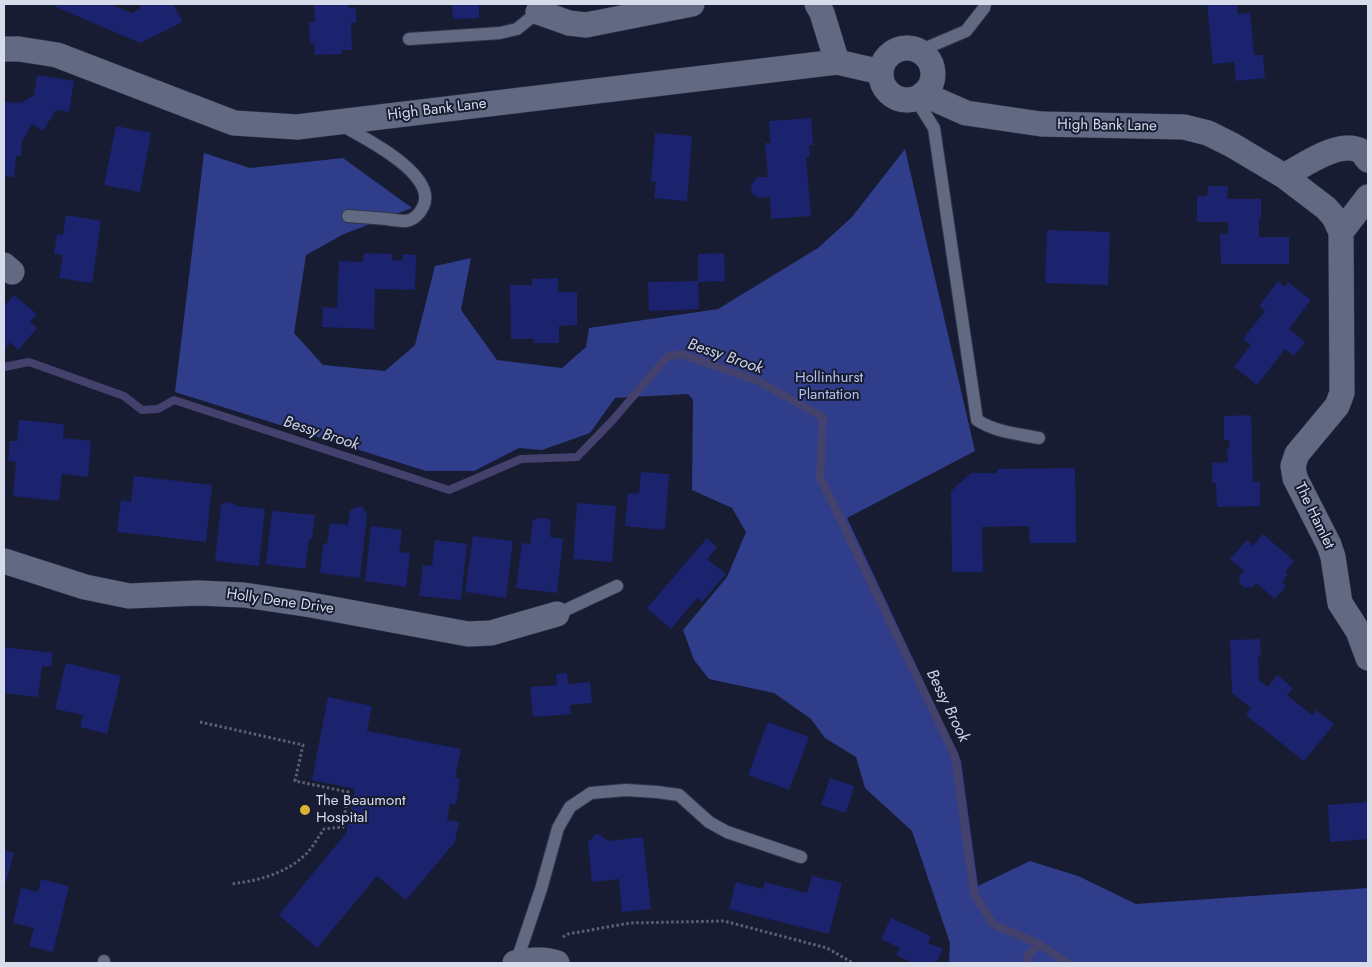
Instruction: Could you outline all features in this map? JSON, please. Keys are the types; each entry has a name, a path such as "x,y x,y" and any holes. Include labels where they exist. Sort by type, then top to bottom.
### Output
{"street":[{"path":"538,12 569,23 586,25 692,4"},
{"path":"818,4 837,62"},
{"name":"High Bank Lane","path":"4,49 19,49 57,55 234,123 297,127 837,62 881,72 885,88 891,95 899,99 907,100 919,96 966,113 1042,124 1184,127 1208,133 1284,176"},
{"path":"881,72 883,64 894,52 902,49 919,51 926,56 932,72 929,88 919,96"},
{"path":"1368,160 1361,151 1346,147 1328,152 1284,176 1326,208 1334,217 1341,232 1368,197"},
{"name":"The Hamlet","path":"1341,232 1342,393 1337,406 1297,454 1293,466 1295,478 1329,545 1333,557 1340,603 1358,631 1368,658"},
{"name":"Holly Dene Drive","path":"4,561 85,587 129,596 198,593 244,595 311,605 468,634 491,633 557,614"},
{"path":"515,963 551,960 558,951"}],"lane":[{"path":"919,51 966,31 985,4"},
{"path":"409,39 517,29 538,12"},
{"path":"919,96 934,128 977,420 986,426 1009,433 1039,438"},
{"path":"337,122 403,164 420,182 425,192 425,202 422,209 409,220 348,216"},
{"path":"557,614 616,586"},
{"path":"515,963 541,889 558,828 570,807 591,793 626,790 679,795 709,822 727,832 801,857"}],"path":[{"path":"200,722 302,745 295,781 348,792 343,827 324,829 309,851 292,865 277,873 269,877 230,884"},
{"path":"558,951 568,934 630,923 724,921 827,948 853,963"}],"green space":[{"name":"Hollinhurst Plantation","path":"905,149 975,451 847,518 961,761 978,886 1030,861 1078,876 1136,904 1368,888 1368,963 949,963 950,943 912,831 865,788 856,757 825,738 811,719 774,693 709,679 694,660 683,630 727,577 746,532 732,508 692,490 693,400 688,394 615,398 590,433 542,450 519,448 474,471 426,471 175,392 204,153 250,168 343,158 412,208 344,234 306,255 294,333 323,365 385,371 415,345 435,266 471,258 461,310 497,360 562,368 586,347 589,328 718,309 818,248 852,217"}],"building":[{"path":"56,4 110,4 132,13 141,8 139,4 173,4 183,22 140,43 56,7"},
{"path":"314,4 348,4 348,8 356,7 356,23 351,23 352,50 342,50 342,54 315,55 314,43 310,43 309,22 315,22"},
{"path":"452,4 479,4 479,18 453,19"},
{"path":"1207,4 1237,4 1238,14 1250,13 1254,55 1263,55 1265,78 1236,81 1234,62 1213,64"},
{"path":"37,75 74,81 69,112 56,110 43,131 32,124 22,141 21,156 16,156 14,177 4,176 4,102 21,103 34,95"},
{"path":"811,118 813,145 809,145 810,157 806,158 811,216 771,219 770,197 758,198 752,193 751,185 757,177 768,177 765,143 771,143 769,121"},
{"path":"116,126 151,133 140,192 104,185"},
{"path":"655,133 692,136 687,201 654,198 656,182 651,181"},
{"path":"1208,186 1228,186 1227,199 1261,199 1259,237 1289,237 1289,264 1221,264 1220,234 1228,234 1228,222 1197,222 1197,196 1207,196"},
{"path":"66,215 101,221 92,283 59,278 63,255 54,254 57,234 63,235"},
{"path":"1047,230 1110,232 1108,285 1045,283"},
{"path":"364,253 392,254 392,260 403,261 403,254 416,255 415,290 375,289 374,329 322,327 323,307 337,308 339,261 363,262"},
{"path":"724,253 725,281 698,282 699,309 649,311 648,282 698,281 698,254"},
{"path":"558,278 558,292 577,292 577,325 559,326 559,343 534,343 534,339 511,339 510,285 532,285 532,279"},
{"path":"1278,281 1285,287 1288,282 1311,300 1289,329 1305,342 1294,356 1285,349 1257,385 1234,367 1251,345 1243,339 1265,311 1259,306"},
{"path":"14,295 37,314 30,322 37,328 18,350 10,342 4,350 4,302 6,304"},
{"path":"1251,415 1253,482 1260,482 1260,506 1217,507 1216,483 1212,483 1212,463 1228,462 1227,449 1230,449 1229,440 1224,440 1224,416"},
{"path":"19,420 64,424 63,438 91,441 88,477 62,474 59,501 13,496 16,462 8,461 10,441 17,441"},
{"path":"1075,468 1076,543 1030,543 1029,526 982,527 983,572 952,572 951,491 971,473 997,473 997,469"},
{"path":"641,472 669,474 665,530 625,526 628,493 639,494"},
{"path":"134,476 212,485 206,542 117,532 121,500 131,502"},
{"path":"225,502 233,503 236,506 265,509 259,566 215,561 221,505"},
{"path":"577,503 616,506 612,562 573,559"},
{"path":"356,507 363,507 367,514 360,578 320,573 323,544 327,544 330,523 348,525 350,511"},
{"path":"272,511 315,515 312,539 309,539 305,569 266,564"},
{"path":"537,518 549,519 551,524 550,537 563,539 557,593 516,588 522,543 530,544 533,520"},
{"path":"371,526 402,530 399,552 410,553 406,587 365,581"},
{"path":"1263,534 1294,561 1285,572 1288,574 1282,582 1286,586 1275,599 1256,583 1253,587 1245,588 1240,584 1239,576 1244,571 1230,559 1247,540 1253,546"},
{"path":"473,536 513,541 506,598 465,592"},
{"path":"707,538 717,547 707,559 726,574 702,602 697,598 671,629 647,608"},
{"path":"435,540 467,544 461,600 419,596 423,565 432,566"},
{"path":"1260,639 1261,655 1258,655 1259,680 1268,687 1277,675 1293,688 1287,695 1312,715 1316,710 1334,724 1304,761 1246,715 1251,708 1232,693 1230,640"},
{"path":"4,647 53,653 51,667 42,666 38,697 4,693"},
{"path":"66,663 121,676 107,734 80,727 83,715 55,709"},
{"path":"567,673 568,684 590,682 592,703 570,705 571,714 533,717 530,687 557,685 556,674"},
{"path":"328,697 372,706 367,731 461,749 455,778 460,779 456,805 450,803 447,820 459,822 455,842 406,900 377,876 317,948 279,915 346,833 355,789 312,780"},
{"path":"768,722 809,737 789,790 748,775"},
{"path":"830,778 854,786 846,813 821,805"},
{"path":"1368,802 1368,839 1330,842 1328,805"},
{"path":"597,833 608,841 643,837 651,909 622,912 619,879 592,882 588,842"},
{"path":"4,850 14,853 4,889"},
{"path":"812,876 842,883 829,934 729,909 736,882 763,889 765,882 807,893"},
{"path":"41,879 69,886 53,952 29,946 34,928 13,923 21,888 38,892"},
{"path":"891,918 931,936 928,943 943,949 936,963 913,963 896,955 900,948 881,939"}],"waterway":[{"name":"Bessy Brook","path":"4,367 29,362 124,396 142,410 158,409 174,400 449,490 521,459 577,457 612,421 667,357 681,354 758,381 823,417 820,477 955,756 974,894 993,924 1039,944 1068,963"},
{"path":"1028,963 1027,956 1039,944"}],"place":[{"name":"The Beaumont Hospital","path":"305,810"}]}
